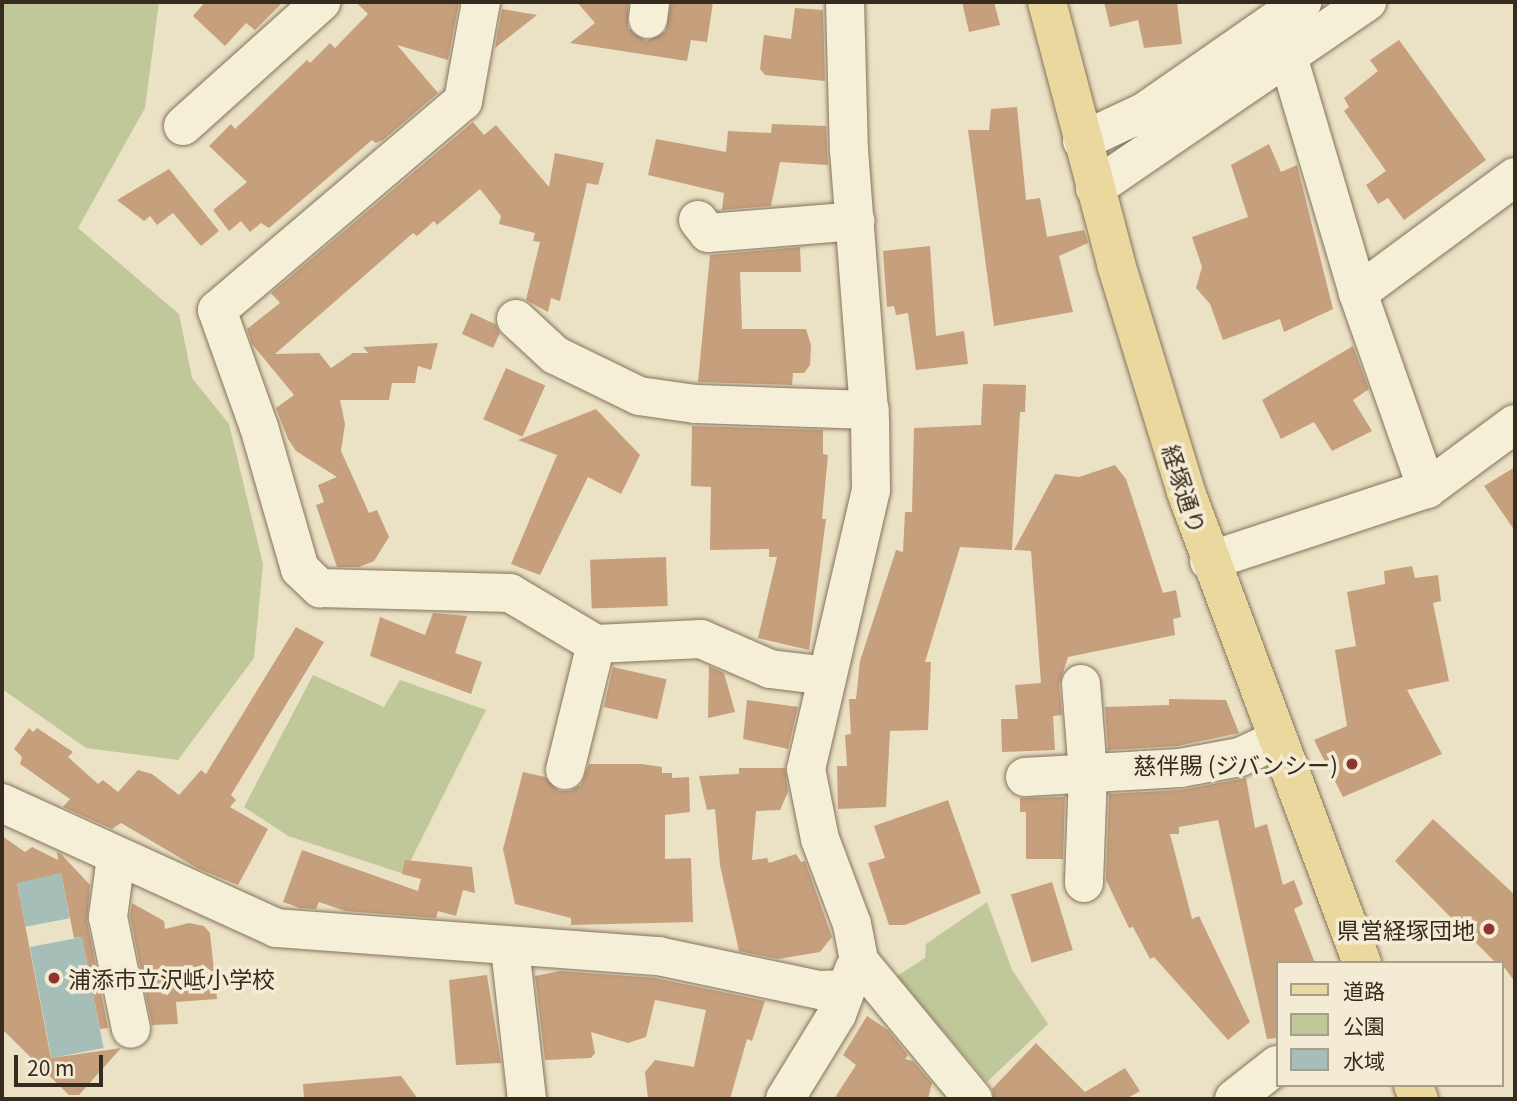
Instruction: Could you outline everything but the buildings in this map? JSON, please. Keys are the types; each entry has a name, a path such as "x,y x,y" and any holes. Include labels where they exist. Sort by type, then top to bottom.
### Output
{"main road":[{"name":"経塚通り","path":"1046,2 1095,188 1209,561 1361,961"}],"street":[{"path":"183,126 321,2"},
{"path":"481,2 463,100 216,310 259,427 300,569 320,588 510,593 596,644 701,639 770,669 827,676"},
{"path":"785,1099 837,1014 851,975 842,892 820,839 806,769 871,490 870,410 856,221 845,2"},
{"path":"1082,141 1144,112 1285,19 1367,2"},
{"path":"1095,188 1285,19"},
{"path":"1285,19 1358,293 1427,489"},
{"path":"1358,293 1515,177"},
{"path":"698,220 708,233 856,221"},
{"path":"516,319 555,355 639,396 695,404 870,410"},
{"path":"1209,561 1427,489 1515,424"},
{"path":"565,770 596,644"},
{"path":"1081,684 1088,773 1084,883"},
{"path":"1025,777 1180,768 1240,757 1276,740"},
{"path":"2,803 276,928 510,948 658,956 820,990 851,975"},
{"path":"116,857 108,918 131,1029"},
{"path":"510,948 527,1099"},
{"path":"851,975 973,1099"},
{"path":"1234,1099 1276,1066"}],"green space":[{"path":"2,2 159,2 145,108 78,228 179,314 192,378 229,424 263,564 254,658 178,760 86,748 2,689"},
{"path":"313,675 384,707 400,680 486,710 404,874 288,836 244,807"},
{"path":"987,902 1012,970 1048,1024 987,1082 897,976 925,958 926,944"}],"water":[{"path":"61,873 70,918 26,927 17,882"},
{"path":"82,937 104,1048 52,1058 30,947"}],"place":[{"name":"慈伴賜 (ジバンシー)","path":"1352,764"},
{"name":"県営経塚団地","path":"1489,929"},
{"name":"浦添市立沢岻小学校","path":"54,978"}]}
